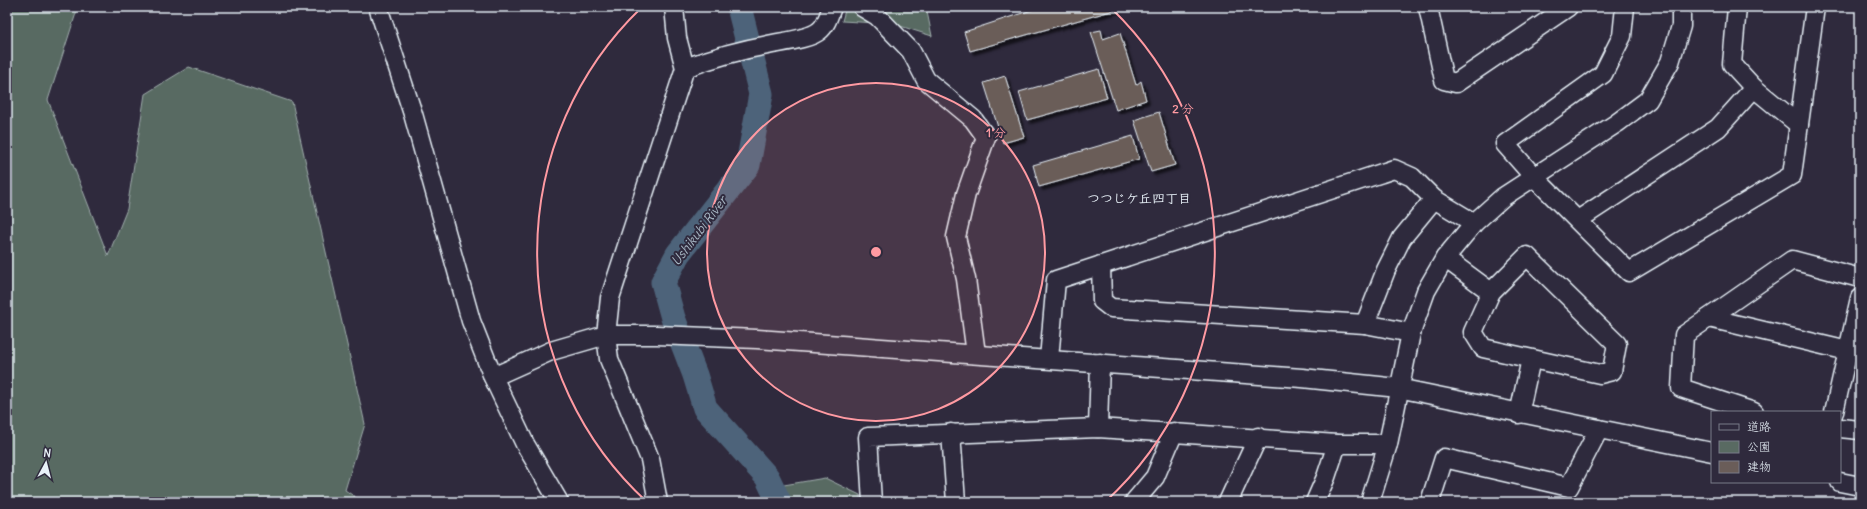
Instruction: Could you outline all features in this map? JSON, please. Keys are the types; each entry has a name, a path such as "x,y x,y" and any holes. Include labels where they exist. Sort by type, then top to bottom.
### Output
{"street":[{"path":"378,7 413,114 472,321 492,377 525,444 559,502"},
{"path":"658,502 650,459 609,360 606,335 610,298 685,68 677,38 674,7"},
{"path":"685,68 703,61 798,39 819,32 827,20 832,7"},
{"path":"862,7 877,16 911,51 926,80 973,119 986,137 966,194 956,237 966,279 976,354"},
{"path":"1428,7 1444,80 1456,83 1568,7"},
{"path":"1625,7 1622,36 1603,74 1505,144 1534,177 1629,272 1792,175 1815,7"},
{"path":"1370,502 1388,444 1398,388 1411,333 1426,291 1445,258 1474,224 1503,197 1617,123 1648,100 1670,62 1681,26 1681,7"},
{"path":"1737,7 1732,64 1754,88 1799,125"},
{"path":"1578,220 1718,128 1754,88"},
{"path":"1049,359 1056,280 1394,169 1412,177 1434,199 1474,224"},
{"path":"1365,324 1386,270 1402,238 1434,199"},
{"path":"1527,256 1617,344 1612,371 1600,374 1532,359 1483,348 1473,332 1491,292 1527,256"},
{"path":"1445,258 1491,292"},
{"path":"1746,411 1681,388 1684,335 1792,260 1860,278"},
{"path":"1101,265 1102,301 1111,308 1365,324 1411,333"},
{"path":"1834,411 1860,298"},
{"path":"1709,318 1848,351"},
{"path":"492,377 551,350 606,335 712,337 1049,359 1302,378 1398,388 1519,414 1711,452"},
{"path":"1519,414 1532,359"},
{"path":"1098,428 1100,364"},
{"path":"872,502 868,437 1098,428 1258,437 1337,444 1388,444"},
{"path":"1841,428 1860,430"},
{"path":"1430,502 1444,458 1569,487 1599,429"},
{"path":"1134,502 1155,477 1174,432"},
{"path":"951,433 956,502"},
{"path":"1228,502 1258,437"},
{"path":"1315,502 1326,477 1337,444"},
{"path":"1841,482 1860,486"}],"green space":[{"path":"7,7 78,7 48,100 108,256 127,209 145,94 189,67 292,102 365,424 345,490 362,502 7,502"},
{"path":"846,7 926,7 932,36 894,24 842,21"},
{"path":"825,478 860,495 860,502 778,502 778,486"}],"building":[{"path":"1041,7 1118,7 1118,9 970,51 964,32"},
{"path":"1101,30 1103,39 1120,33 1136,85 1141,81 1146,100 1116,110 1091,32"},
{"path":"1099,69 1107,98 1027,120 1019,92"},
{"path":"1005,76 1024,137 1003,143 984,83"},
{"path":"1159,112 1175,165 1151,172 1134,120"},
{"path":"1133,136 1139,159 1039,187 1033,165"}],"waterway":[{"name":"Ushikubi River","path":"739,7 761,94 748,165 678,254 663,282 673,318 695,375 705,408 767,477 779,502"}],"district":[{"name":"つつじケ丘四丁目","path":"1139,198"}]}
